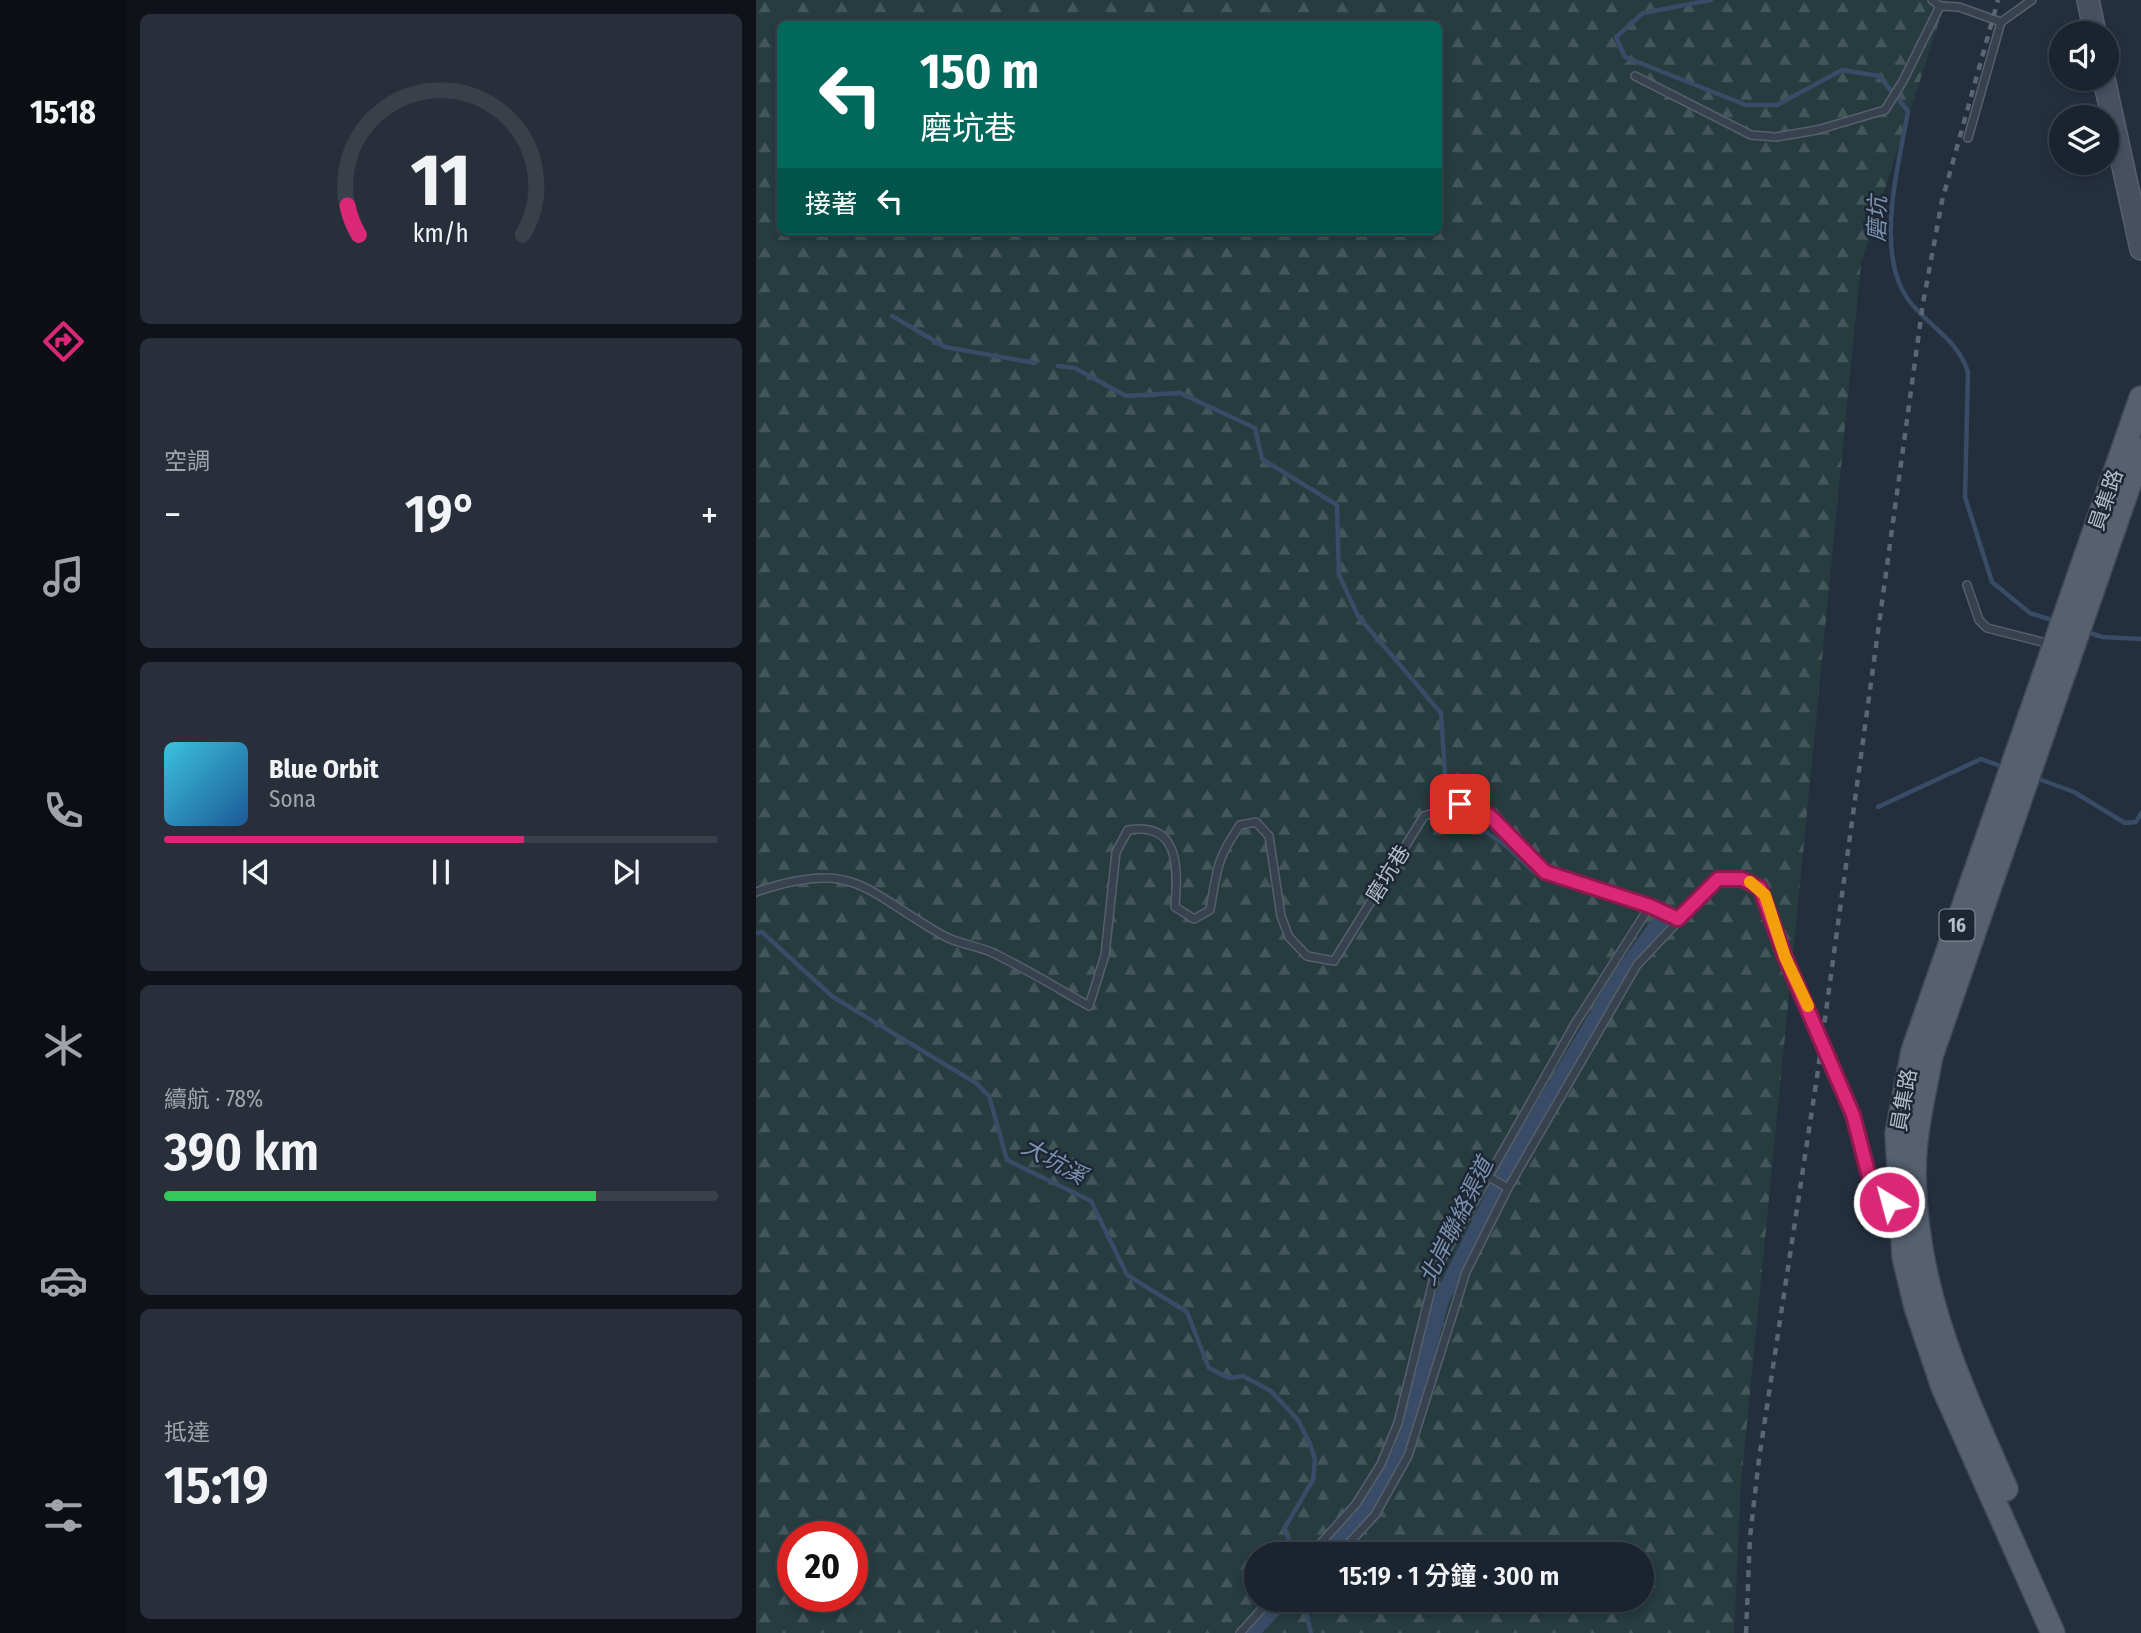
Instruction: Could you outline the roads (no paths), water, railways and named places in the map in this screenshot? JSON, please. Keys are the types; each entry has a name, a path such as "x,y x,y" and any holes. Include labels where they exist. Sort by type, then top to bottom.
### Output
{"main road":[{"name":"員集路","path":"2078,605 2141,398"},
{"name":"員集路","path":"2078,605 2141,450"},
{"name":"16","path":"2063,649 2078,605"},
{"name":"員集路","path":"2053,1633 1943,1387 1916,1307 1904,1257 1897,1133 1913,1051 2063,649"},
{"name":"員集路","path":"2063,649 1931,1056 1917,1133 1914,1171 1919,1254 1945,1343 1961,1386 2070,1633"}],"street":[{"path":"2088,0 2092,21"},
{"path":"2107,91 2141,249"}],"lane":[{"path":"1931,0 1940,6 1959,8 2001,22"},
{"path":"1968,138 2001,22 2032,0"},
{"path":"1635,76 1751,135 1776,137 1817,130 1885,110 1903,81 1940,6"},
{"path":"1967,585 1979,620 1987,628 2063,649"},
{"name":"磨坑巷","path":"756,892 789,881 838,877 866,885 948,938 988,951 1089,1006 1105,955 1116,852 1128,830 1148,827 1163,835 1175,856 1178,877 1175,907 1194,919 1210,910 1216,865 1227,844 1240,825 1256,822 1269,836 1281,916 1289,937 1307,957 1334,961 1424,816 1460,804 1490,816 1545,872 1650,906 1678,919"},
{"path":"1350,1542 1375,1515 1408,1456 1466,1272 1507,1188 1637,965 1718,879 1742,879 1760,888 1785,957 1853,1115 1870,1180 1878,1193 1900,1212"},
{"path":"1322,1542 1356,1504 1381,1464 1398,1423 1436,1269 1575,1024 1650,906"},
{"path":"1488,1176 1507,1188"},
{"path":"1240,1633 1259,1612"}],"waterway":[{"name":"磨坑","path":"1711,0 1643,13 1616,37 1625,57 1746,105 1777,105 1842,70 1879,76 1908,111 1892,209 1893,260 1899,282 1910,302 1958,351 1968,372 1965,497 1992,582 2030,613 2055,621"},
{"path":"892,316 945,347 1035,363"},
{"path":"1058,366 1075,368 1126,396 1180,393 1255,428 1262,459 1337,505 1339,575 1358,616 1441,713 1447,806 1505,845 1535,873 1622,904"},
{"name":"磨坑","path":"2087,632 2102,637 2141,639"},
{"path":"1878,807 1981,759 2003,767"},
{"path":"2036,778 2074,792 2125,823 2136,822 2141,813"},
{"name":"北岸聯絡渠道","path":"1336,1542 1366,1510 1402,1449 1441,1300 1506,1170 1618,980 1661,920"},
{"name":"大坑溪","path":"756,933 762,932 833,997 976,1083 989,1096 1007,1160 1091,1201 1127,1275 1187,1312 1209,1368 1229,1378 1243,1376 1271,1391 1298,1420 1315,1459 1313,1480 1284,1529 1290,1542"},
{"name":"北岸聯絡渠道","path":"1254,1630 1271,1612"},
{"name":"大坑溪","path":"1306,1612 1311,1633"}],"railway":[{"path":"1746,1633 1750,1537 1759,1459 1817,1077 1923,303 1942,201 1998,0"}]}
